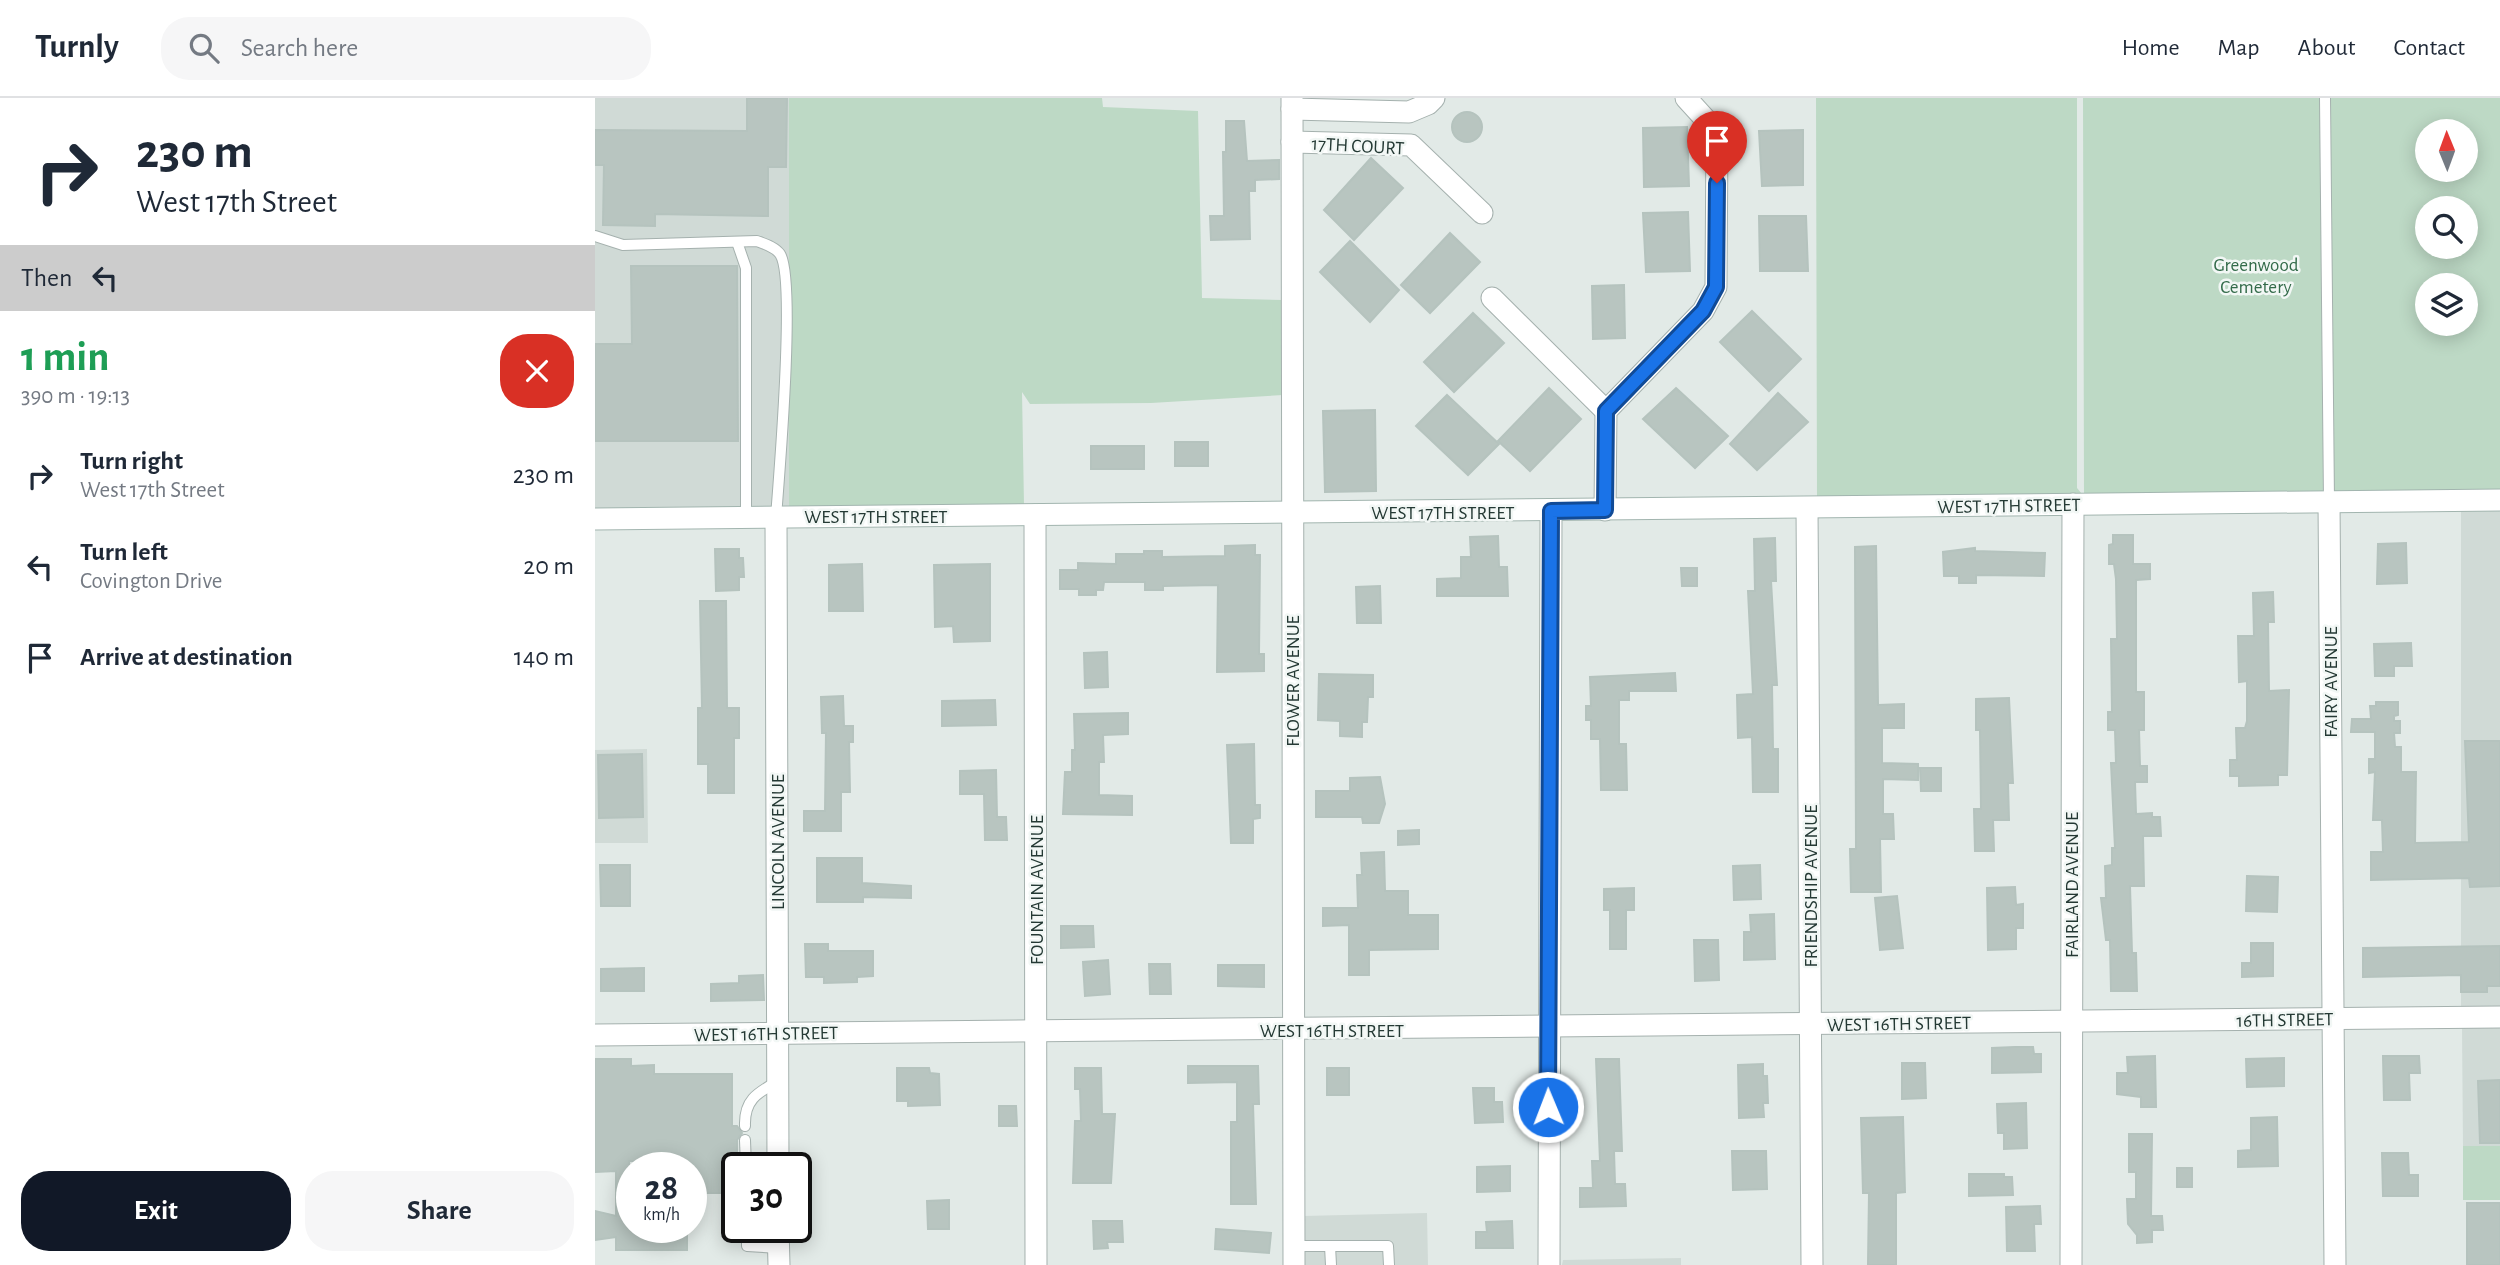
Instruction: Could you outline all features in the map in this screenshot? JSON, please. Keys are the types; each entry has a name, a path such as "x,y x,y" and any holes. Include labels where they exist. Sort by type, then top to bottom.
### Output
{"street":[{"path":"1292,104 1409,112 1428,104 1434,98"},
{"path":"1605,510 1606,411 1703,311 1716,287 1717,132 1686,98"},
{"name":"FLOWER AVENUE","path":"1292,104 1294,1255"},
{"name":"17TH COURT","path":"1292,142 1411,145 1482,213"},
{"path":"1492,298 1606,411"},
{"name":"WEST 17TH STREET","path":"595,519 2500,500"},
{"name":"FAIRY AVENUE","path":"2329,502 2335,1265"},
{"name":"FAIRLAND AVENUE","path":"2071,1265 2073,504"},
{"name":"FRIENDSHIP AVENUE","path":"1807,508 1812,1265"},
{"path":"1549,1265 1551,511"},
{"name":"FOUNTAIN AVENUE","path":"1035,515 1038,652 1034,1031 1036,1265"},
{"name":"LINCOLN AVENUE","path":"776,517 778,1152"},
{"name":"16TH STREET","path":"2070,1021 2500,1017"},
{"name":"WEST 16TH STREET","path":"595,1035 1294,1031 2070,1021"}],"lane":[{"name":"FAIRY AVENUE","path":"2325,98 2329,502"},
{"path":"595,236 623,245 757,241 780,254 786,277 776,517"},
{"path":"737,242 746,268 746,517"},
{"path":"745,1126 747,1103 754,1095 778,1081"},
{"path":"745,1140 745,1152"},
{"path":"747,1243 747,1246 779,1247"},
{"path":"1330,1246 1331,1265"},
{"path":"1294,1255 1330,1246 1388,1246 1389,1265"}],"shaded area":[{"path":"595,98 789,98 789,508 595,509"},
{"path":"2500,509 2500,1008 2461,1007 2461,510"},
{"path":"647,749 648,843 595,843 595,750"},
{"path":"2462,1027 2500,1027 2500,1146 2463,1146"},
{"path":"1427,1213 1428,1265 1302,1265 1303,1216"},
{"path":"1681,1258 1681,1265 1562,1265 1563,1260"}],"green space":[{"path":"789,98 1102,98 1103,107 1198,111 1202,298 1283,300 1283,395 1151,403 1030,404 1022,392 1024,505 789,508"},
{"path":"1816,98 2077,98 2077,488 2082,494 1817,498"},
{"name":"Greenwood Cemetery","path":"2083,98 2500,98 2500,491 2084,496"},
{"path":"2463,1146 2500,1146 2500,1200 2463,1200"}],"building":[{"path":"747,98 787,98 786,167 768,167 768,216 655,214 655,226 603,225 604,165 595,165 595,130 747,131"},
{"path":"1467,112 1478,116 1482,127 1478,138 1467,142 1456,138 1452,127 1456,116"},
{"path":"1226,121 1244,121 1247,161 1279,160 1279,179 1255,180 1255,191 1249,191 1250,239 1211,240 1210,216 1224,216 1223,152 1226,152"},
{"path":"1687,127 1689,186 1644,187 1643,128"},
{"path":"1803,130 1803,185 1762,186 1759,131"},
{"path":"1371,158 1403,188 1354,240 1324,210"},
{"path":"1688,212 1690,271 1646,272 1643,213"},
{"path":"1759,216 1806,216 1808,271 1760,271"},
{"path":"1450,233 1480,262 1430,313 1401,285"},
{"path":"1350,241 1399,290 1370,322 1320,272"},
{"path":"631,266 737,266 738,441 595,441 595,344 632,344"},
{"path":"1624,285 1625,338 1593,339 1592,286"},
{"path":"1752,311 1801,359 1769,391 1720,342"},
{"path":"1473,313 1504,343 1454,392 1424,362"},
{"path":"1549,388 1581,419 1530,471 1498,441"},
{"path":"1676,388 1728,436 1695,468 1643,419"},
{"path":"1778,393 1808,422 1757,470 1730,444"},
{"path":"1447,395 1499,444 1468,475 1416,426"},
{"path":"1375,410 1376,491 1325,492 1323,411"},
{"path":"1175,442 1208,442 1208,466 1175,466"},
{"path":"1091,446 1144,446 1144,469 1091,469"},
{"path":"2113,535 2133,535 2133,564 2150,564 2150,579 2136,580 2136,692 2144,692 2144,730 2139,730 2140,766 2147,766 2147,782 2135,782 2136,814 2152,813 2152,817 2160,817 2161,836 2143,836 2144,886 2130,886 2132,953 2136,953 2137,991 2111,991 2110,940 2106,940 2101,898 2106,898 2105,866 2112,865 2112,848 2115,848 2111,763 2116,763 2115,730 2108,730 2108,712 2112,712 2111,639 2117,639 2116,579 2114,564 2109,564 2109,545 2113,544"},
{"path":"1498,536 1499,567 1507,567 1508,596 1437,596 1437,579 1461,578 1461,557 1471,557 1470,537"},
{"path":"1775,538 1776,581 1771,581 1777,685 1772,685 1773,749 1778,749 1778,792 1753,792 1752,737 1738,738 1737,695 1753,694 1748,591 1755,591 1754,539"},
{"path":"2406,543 2407,583 2377,584 2378,544"},
{"path":"1255,545 1255,555 1260,555 1259,654 1264,654 1264,671 1217,672 1218,585 1163,586 1163,590 1145,590 1145,582 1104,582 1103,590 1096,590 1096,595 1079,595 1079,589 1060,589 1060,570 1078,570 1078,563 1116,564 1116,554 1162,551 1162,557 1225,556 1225,546"},
{"path":"1876,546 1878,705 1904,704 1904,728 1882,728 1882,763 1918,764 1918,780 1883,779 1883,814 1893,814 1894,839 1880,839 1881,892 1851,892 1850,849 1856,849 1855,547"},
{"path":"1975,548 1975,551 2045,553 2044,576 1976,575 1976,583 1959,583 1959,576 1944,576 1943,552"},
{"path":"715,549 739,549 739,558 743,558 744,577 739,577 739,590 716,591"},
{"path":"862,564 863,611 829,611 829,565"},
{"path":"990,564 990,641 954,642 953,626 935,627 934,565"},
{"path":"1681,568 1697,568 1697,586 1682,586"},
{"path":"1380,586 1381,623 1357,623 1356,587"},
{"path":"2273,592 2274,622 2268,622 2269,691 2289,690 2287,775 2278,775 2278,785 2239,786 2239,776 2230,776 2230,760 2237,760 2236,728 2245,728 2247,721 2247,681 2239,682 2238,636 2254,636 2253,593"},
{"path":"700,601 726,601 727,708 739,708 739,738 734,738 734,793 708,793 708,764 698,764 698,708 702,708"},
{"path":"2411,643 2412,666 2394,666 2394,676 2375,676 2374,644"},
{"path":"1107,652 1108,687 1085,688 1084,653"},
{"path":"1675,673 1676,691 1629,691 1629,700 1619,700 1619,744 1626,744 1627,790 1601,790 1600,739 1591,739 1591,720 1586,720 1586,706 1591,706 1590,677"},
{"path":"1319,674 1373,675 1373,697 1368,697 1367,722 1362,722 1362,737 1340,736 1340,721 1318,720"},
{"path":"843,696 844,726 853,726 853,742 849,742 850,792 841,792 841,831 804,831 804,811 825,811 826,733 822,733 821,697"},
{"path":"2009,698 2013,783 2008,783 2009,820 1993,820 1994,851 1975,851 1974,809 1981,809 1980,730 1976,730 1976,699"},
{"path":"995,700 996,725 942,726 942,701"},
{"path":"2376,702 2398,702 2398,715 2394,716 2394,721 2400,721 2400,733 2394,733 2395,747 2401,747 2401,772 2416,772 2415,843 2469,842 2465,741 2500,741 2500,886 2470,887 2469,878 2371,880 2371,852 2383,852 2382,820 2373,820 2375,772 2369,773 2369,759 2375,759 2375,732 2351,732 2352,719 2371,719 2370,706 2376,706"},
{"path":"1128,713 1128,734 1103,735 1104,762 1099,762 1099,795 1132,796 1132,815 1063,814 1065,772 1072,772 1072,750 1075,750 1074,714"},
{"path":"1254,744 1255,805 1260,805 1260,818 1253,819 1253,843 1231,843 1227,745"},
{"path":"642,754 643,817 599,818 598,755"},
{"path":"1920,768 1941,768 1941,791 1921,791"},
{"path":"996,770 997,817 1006,817 1007,840 985,840 984,794 960,794 960,771"},
{"path":"1380,777 1385,804 1379,823 1363,823 1362,817 1316,817 1316,791 1350,791 1350,778"},
{"path":"1419,830 1419,844 1398,845 1398,831"},
{"path":"1384,852 1385,891 1408,891 1408,915 1438,915 1438,949 1369,950 1369,975 1349,975 1349,925 1323,926 1323,908 1358,908 1357,875 1362,875 1361,853"},
{"path":"817,858 862,858 862,883 911,886 911,898 863,897 863,902 817,902"},
{"path":"600,865 630,865 630,906 601,906"},
{"path":"1760,865 1761,899 1734,900 1733,866"},
{"path":"2247,876 2278,877 2277,912 2246,911"},
{"path":"2015,887 2016,905 2023,904 2023,928 2016,928 2016,949 1988,950 1987,888"},
{"path":"1634,888 1634,910 1626,910 1626,949 1610,949 1610,910 1604,910 1604,889"},
{"path":"1897,896 1903,948 1880,950 1875,898"},
{"path":"1774,914 1775,959 1744,960 1744,932 1751,932 1750,915"},
{"path":"1061,926 1093,926 1094,947 1061,948"},
{"path":"1694,940 1718,940 1719,980 1695,981"},
{"path":"2251,943 2273,943 2273,976 2242,977 2242,963 2251,963"},
{"path":"805,944 828,944 828,951 873,951 873,976 857,977 857,982 824,983 824,977 806,977"},
{"path":"2500,946 2500,986 2487,986 2487,992 2461,992 2461,975 2363,977 2363,948"},
{"path":"1108,960 1110,994 1085,996 1083,962"},
{"path":"1149,964 1170,964 1171,994 1150,994"},
{"path":"1218,965 1264,965 1264,987 1218,986"},
{"path":"644,968 644,991 601,991 601,969"},
{"path":"763,975 764,1000 711,1001 711,984 739,983 739,976"},
{"path":"2033,1047 2034,1054 2041,1054 2041,1072 1992,1073 1992,1048"},
{"path":"2155,1056 2156,1107 2141,1107 2141,1097 2117,1094 2117,1073 2128,1073 2127,1057"},
{"path":"2383,1056 2419,1056 2420,1073 2409,1073 2410,1100 2384,1100"},
{"path":"2284,1058 2284,1086 2247,1087 2246,1059"},
{"path":"595,1059 631,1059 631,1066 654,1065 654,1074 732,1074 732,1126 737,1126 742,1133 737,1140 737,1152 721,1152 721,1193 707,1193 707,1152 616,1152 616,1171 595,1172"},
{"path":"1596,1059 1619,1059 1622,1151 1614,1151 1615,1184 1625,1184 1626,1206 1580,1207 1580,1188 1593,1188 1592,1161 1600,1161"},
{"path":"1902,1063 1925,1063 1926,1098 1902,1099"},
{"path":"1763,1064 1763,1076 1767,1076 1768,1103 1763,1103 1764,1117 1739,1118 1738,1065"},
{"path":"1188,1066 1258,1066 1259,1104 1253,1104 1256,1204 1231,1204 1231,1122 1237,1122 1237,1082 1188,1083"},
{"path":"897,1068 929,1068 930,1073 939,1074 940,1105 908,1106 908,1101 897,1101"},
{"path":"1075,1068 1101,1068 1102,1114 1115,1114 1111,1183 1073,1183 1075,1121 1081,1121 1080,1089 1075,1089"},
{"path":"1327,1068 1349,1068 1349,1095 1327,1095"},
{"path":"2500,1080 2500,1143 2480,1143 2478,1081"},
{"path":"1473,1088 1494,1088 1494,1102 1502,1102 1503,1122 1475,1123"},
{"path":"2026,1103 2027,1148 2004,1149 2004,1133 1998,1133 1997,1104"},
{"path":"999,1106 1016,1106 1017,1126 999,1126"},
{"path":"1903,1117 1905,1192 1896,1193 1896,1265 1868,1265 1869,1193 1863,1193 1861,1118"},
{"path":"2277,1117 2278,1166 2238,1167 2238,1151 2251,1150 2251,1118"},
{"path":"2129,1134 2152,1134 2151,1216 2162,1216 2163,1230 2152,1230 2152,1242 2137,1243 2137,1235 2128,1224 2127,1199 2136,1199 2136,1172 2129,1172"},
{"path":"1732,1151 1766,1151 1767,1189 1733,1190"},
{"path":"2382,1153 2408,1153 2409,1175 2418,1175 2418,1196 2383,1196"},
{"path":"1510,1166 1510,1191 1477,1192 1477,1167"},
{"path":"2177,1168 2192,1168 2192,1187 2177,1187"},
{"path":"1969,1174 2004,1174 2004,1177 2012,1177 2013,1195 1969,1196"},
{"path":"949,1200 949,1229 928,1229 927,1201"},
{"path":"2467,1203 2500,1203 2500,1265 2467,1265"},
{"path":"2040,1206 2041,1224 2034,1224 2035,1251 2007,1251 2006,1207"},
{"path":"595,1211 616,1216 616,1237 595,1240"},
{"path":"1093,1221 1122,1221 1123,1242 1107,1242 1108,1248 1094,1249"},
{"path":"1512,1221 1513,1248 1476,1248 1476,1232 1487,1232 1486,1222"},
{"path":"1216,1229 1271,1233 1269,1253 1215,1249"},
{"path":"616,1243 687,1243 687,1250 616,1250"}],"route":[{"path":"1548,1107 1551,511 1605,510 1606,411 1703,311 1716,287 1717,183"}]}
